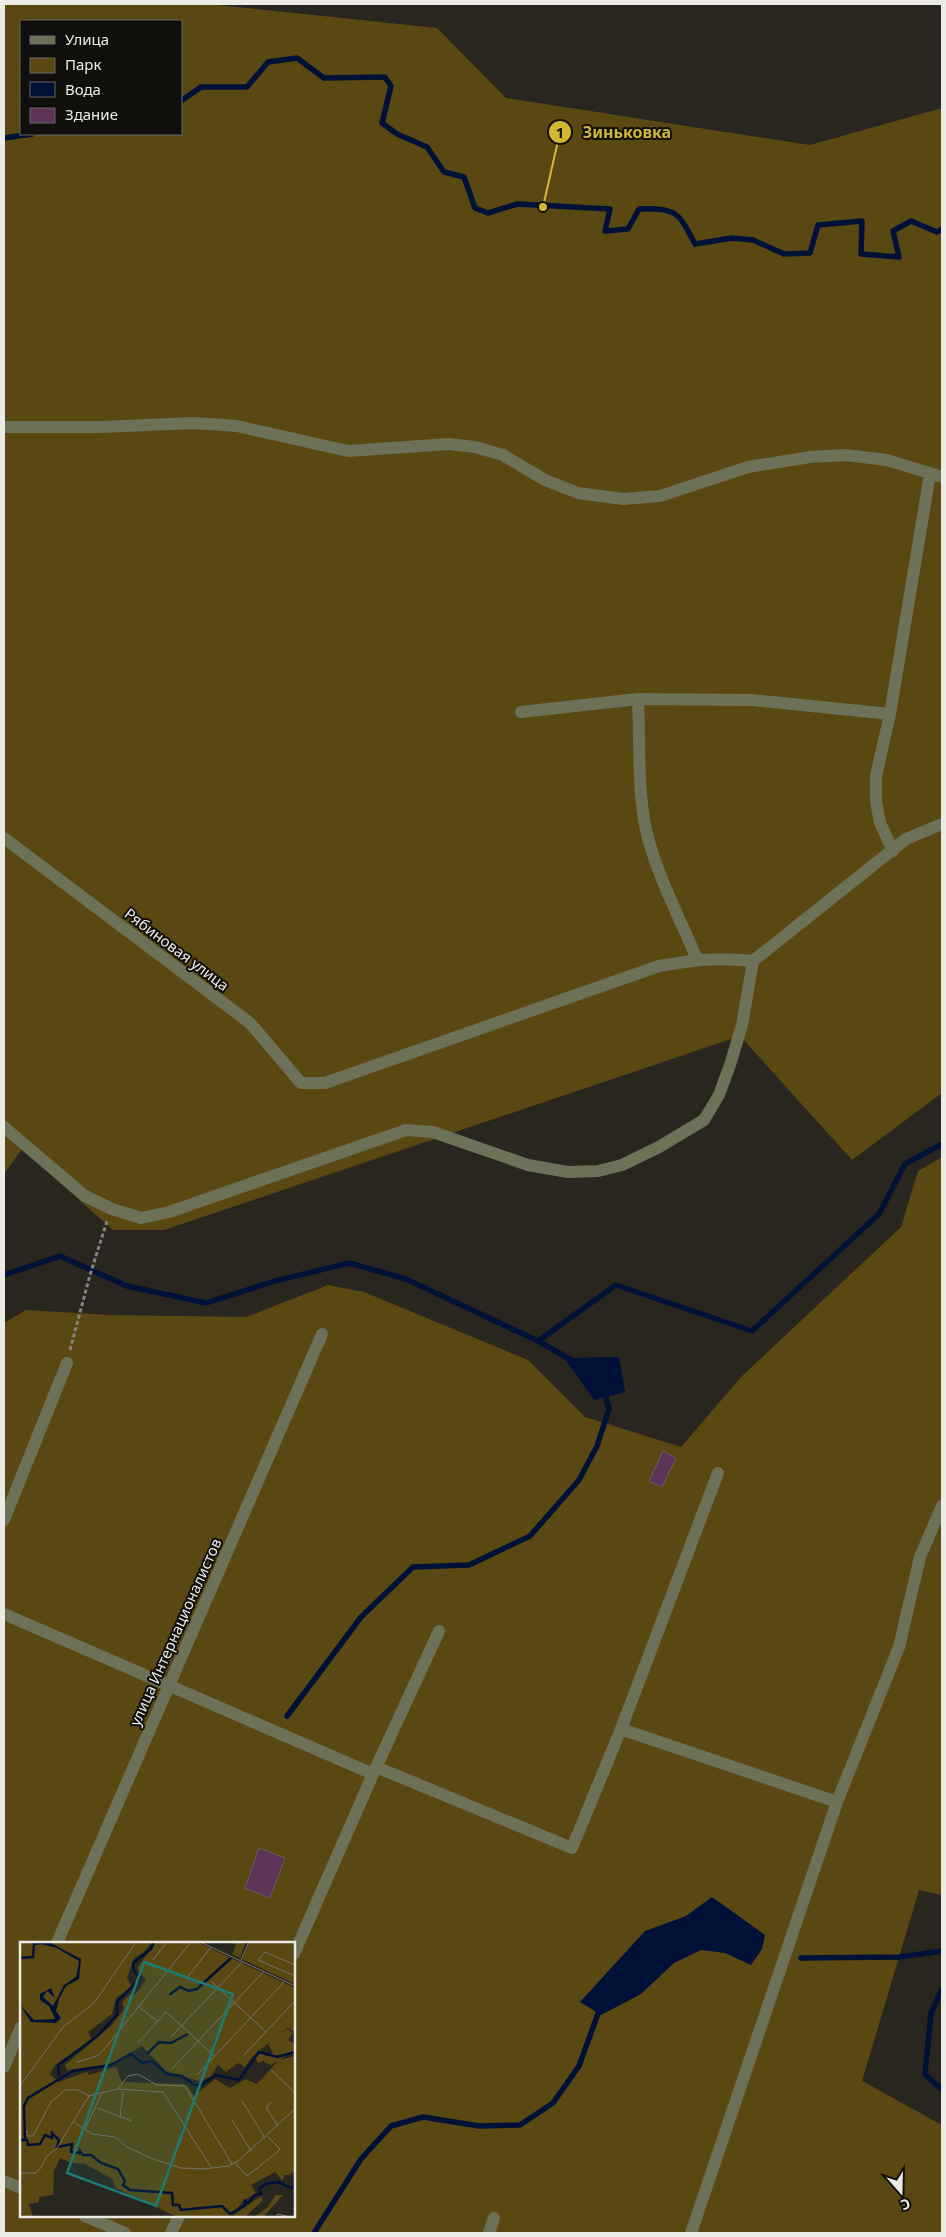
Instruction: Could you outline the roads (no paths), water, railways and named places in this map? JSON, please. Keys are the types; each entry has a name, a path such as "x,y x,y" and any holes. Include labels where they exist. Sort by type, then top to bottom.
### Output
{"street":[{"path":"4,427 102,427 194,423 237,426 348,451 449,444 475,447 503,454 545,480 578,493 623,499 660,496 748,467 810,457 844,455 887,460 936,476 890,714 876,776 876,801 880,824 893,851"},
{"path":"521,712 638,700 752,700 890,714"},
{"path":"638,700 643,812 647,837 697,959 721,958 753,961"},
{"path":"4,1127 85,1196 112,1209 141,1218 169,1212 406,1130 433,1132 528,1165 568,1172 598,1170 622,1165 704,1120 720,1095 730,1065 742,1025 753,961 906,840 942,824"},
{"name":"Рябиновая улица","path":"4,838 250,1023 301,1083 325,1083 659,966 697,959"},
{"name":"улица Интернационалистов","path":"57,1942 322,1334"},
{"path":"4,1520 67,1363"},
{"path":"4,1614 169,1686 374,1771 572,1848 621,1729 718,1473"},
{"path":"691,2233 837,1802 899,1647 920,1557 942,1506"},
{"path":"295,1952 374,1771 440,1631"},
{"path":"621,1729 837,1802"},
{"path":"4,2067 20,2029"},
{"path":"4,2181 20,2188"},
{"path":"87,2217 125,2233"},
{"path":"171,2233 179,2217"},
{"path":"489,2233 494,2218"}],"water":[{"path":"619,1357 625,1392 594,1400 564,1358"},
{"path":"712,1897 765,1935 762,1949 751,1965 725,1953 701,1950 674,1963 641,1994 601,2015 580,2002 645,1931 686,1916"}],"waterway":[{"path":"182,100 201,87 247,87 268,62 297,58 324,78 385,77 391,86 382,123 397,134 427,147 444,172 464,177 475,208 488,213 517,204 610,209 605,231 628,229 639,209 661,209 680,218 695,244 732,238 753,240 784,254 810,253 818,225 862,221 861,254 899,257 893,231 911,221 937,232 942,229"},
{"path":"4,138 25,135"},
{"path":"4,1275 60,1256 127,1286 206,1303 275,1281 349,1263 406,1279 538,1341 616,1285 752,1331 879,1214 905,1164 942,1144"},
{"path":"538,1341 575,1362"},
{"path":"287,1716 361,1617 413,1567 469,1565 530,1536 579,1480 597,1446 609,1409 604,1391"},
{"path":"801,1958 899,1957 942,1951"},
{"path":"942,1989 931,2013 925,2074 942,2090"},
{"path":"314,2233 361,2159 391,2126 423,2117 479,2126 520,2125 553,2103 579,2066 600,2008"}],"place":[{"name":"Зиньковка","path":"543,207"}]}
